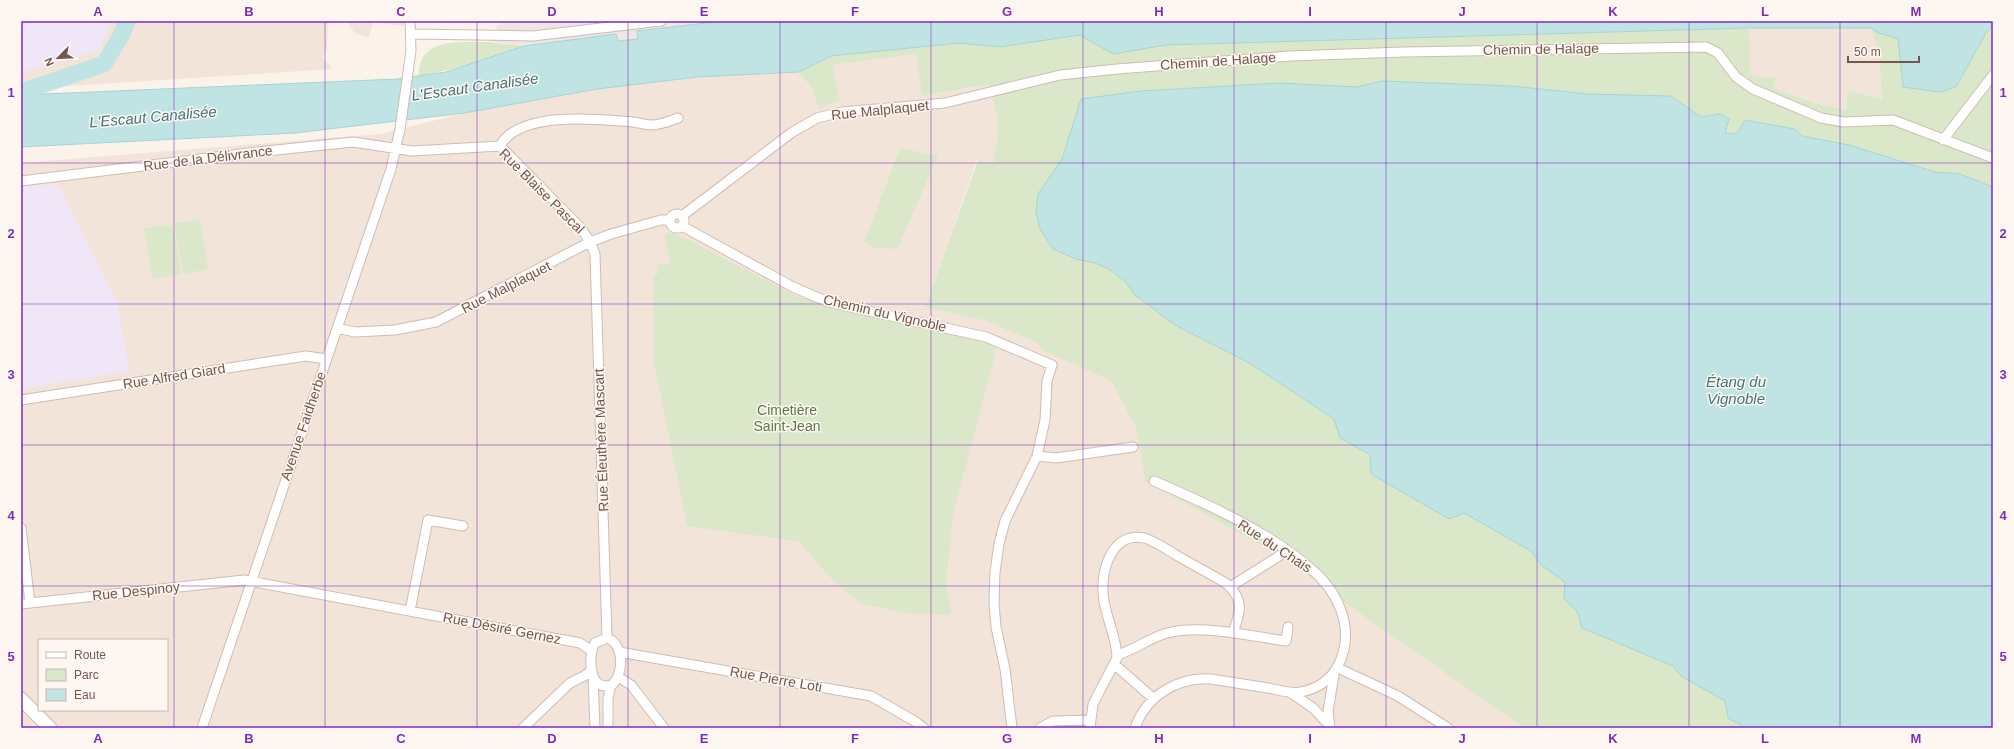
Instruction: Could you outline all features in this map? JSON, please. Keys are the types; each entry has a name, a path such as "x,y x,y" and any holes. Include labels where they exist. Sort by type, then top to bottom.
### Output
{"main road":[{"path":"21,699 50,728"}],"street":[{"name":"Avenue Faidherbe","path":"201,726 388,177 400,129 411,52 412,34 410,21"},
{"path":"412,34 533,36 661,21"},
{"name":"Chemin de Halage","path":"1060,75 1117,69 1290,56 1404,52 1699,47 1714,51 1736,76 1753,89 1821,118 1844,122 1893,120 1993,158"},
{"path":"1943,140 1993,74"},
{"name":"Rue Malplaquet","path":"682,216 791,133 817,118 842,112 945,103 1060,75"},
{"path":"500,146 507,136 540,121 593,119 652,125 678,118"},
{"name":"Rue de la Délivrance","path":"21,181 257,152 353,142 395,150"},
{"name":"Rue Blaise Pascal","path":"395,150 418,151 500,146 581,228 590,242"},
{"path":"674,214 682,216 684,221 682,226 674,228 670,224 670,220 674,214"},
{"name":"Rue Malplaquet","path":"337,328 351,332 399,330 436,322 590,242 611,234 670,220"},
{"name":"Chemin du Vignoble","path":"682,226 793,287 828,302 986,337 1052,365 1047,381 1046,416 1037,456"},
{"name":"Rue Éleuthère Mascart","path":"590,242 595,254 596,265 607,638"},
{"name":"Rue Alfred Giard","path":"21,400 306,356 326,359"},
{"path":"1012,728 1005,668 996,628 994,603 995,572 999,544 1005,521 1037,456 1056,458 1133,447"},
{"name":"Rue du Chais","path":"1154,481 1203,503 1287,551 1322,579 1335,596 1340,609 1346,636 1344,649 1336,671 1328,705 1329,727"},
{"path":"410,611 428,520 463,526"},
{"path":"21,528 25,603"},
{"path":"1040,728 1053,721 1090,724 1095,699 1115,665 1117,655 1104,600 1103,582 1110,556 1116,547 1124,541 1139,538 1153,542 1230,587 1239,601 1240,609 1233,633"},
{"path":"1230,587 1287,551"},
{"name":"Rue Despinoy","path":"25,603 239,580 251,581"},
{"name":"Rue Désiré Gernez","path":"251,581 580,643 592,651"},
{"path":"1117,655 1131,650 1160,635 1171,632 1208,631 1286,641 1288,627"},
{"path":"595,728 592,651 597,641 607,638 615,643 619,652 620,663 618,677 611,685 608,698 608,728"},
{"name":"Rue Pierre Loti","path":"619,652 871,696 924,728"},
{"path":"1115,665 1154,699"},
{"path":"1135,728 1144,710 1154,699 1173,685 1198,679 1211,679 1291,693 1318,686 1336,671 1398,696 1448,728"},
{"path":"592,672 598,684 611,685"},
{"path":"523,728 570,683 592,672"},
{"path":"618,677 631,685 664,728"},
{"name":"Rue du Chais","path":"1291,693 1313,708 1329,727"}],"shaded area":[{"path":"21,21 328,21 327,48 323,58 333,69 21,89"},
{"path":"21,21 112,21 99,50 21,72"},
{"path":"347,21 404,21 404,26 373,22 369,37 355,34"},
{"path":"499,21 723,21 637,31 638,39 618,41 616,34 524,46 490,41"},
{"path":"1749,28 1871,28 1879,55 1882,99 1848,90 1846,110 1815,103 1774,88 1775,77 1751,76"},
{"path":"916,54 922,96 989,84 996,105 998,139 993,164 977,160 925,307 986,321 1037,343 1046,352 1111,381 1136,428 1145,481 1289,561 1349,606 1524,728 21,728 21,163 381,134 464,113 597,89 697,77 799,72 812,89 819,108 840,100 831,65"},
{"path":"50,184 59,187 116,300 130,371 21,389 21,187"}],"green space":[{"path":"1993,26 1993,187 1960,174 1935,172 1849,145 1802,136 1795,129 1745,120 1737,134 1725,133 1720,114 1701,117 1671,96 1588,94 1510,86 1383,81 1356,87 1280,83 1141,91 1069,137 1062,159 1038,194 1036,209 1076,259 1095,263 1109,269 1125,281 1135,295 1175,325 1251,364 1334,419 1340,438 1464,513 1531,551 1541,565 1565,582 1564,599 1577,611 1582,628 1673,666 1681,676 1725,701 1728,718 1746,728 1524,728 1349,606 1289,561 1145,481 1136,428 1111,381 1046,352 1037,343 986,321 925,307 978,160 993,163 997,142 997,114 989,84 922,96 916,54 832,65 840,100 819,109 812,89 799,72 831,56 959,43 999,47 1080,35 1113,54 1166,45 1749,28 1751,76 1775,77 1774,88 1815,103 1846,110 1848,90 1882,99 1879,55 1871,28 1879,33 1898,39 1903,87 1956,87 1987,31"},
{"path":"489,42 524,46 459,67 419,76 421,63 426,54 433,48 443,44"},
{"path":"900,148 938,156 897,250 887,247 874,249 864,242"},
{"path":"200,220 208,269 183,274 174,224"},
{"path":"173,225 181,274 153,279 144,228"},
{"name":"Cimetière Saint-Jean","path":"669,232 685,238 796,296 873,317 998,344 953,515 946,582 951,612 949,615 905,613 859,603 832,579 798,541 687,526 654,364 654,275 658,274 657,265 670,264 665,235"}],"water":[{"name":"L'Escaut Canalisée","path":"723,21 1993,21 1993,26 1987,31 1956,87 1940,92 1903,87 1898,39 1879,33 1871,28 1749,28 1166,45 1113,54 1080,35 999,47 959,43 831,56 799,72 697,77 597,89 464,113 295,133 21,147 21,95 397,79 446,72 524,46 616,34 618,41 638,39 637,31"},
{"name":"Étang du Vignoble","path":"1383,81 1511,86 1588,94 1671,96 1701,117 1720,114 1729,119 1725,133 1737,134 1745,120 1795,129 1802,136 1849,145 1935,172 1960,174 1993,187 1993,728 1746,728 1728,718 1725,701 1681,676 1673,666 1582,628 1577,611 1564,599 1565,582 1541,565 1531,551 1464,513 1449,519 1371,474 1370,455 1340,438 1334,419 1251,364 1175,325 1135,295 1125,281 1109,269 1095,263 1076,259 1053,249 1039,227 1036,209 1038,194 1062,159 1081,99 1141,91 1280,83 1356,87"}],"waterway":[{"path":"21,92 104,64 122,34 127,21"}]}
